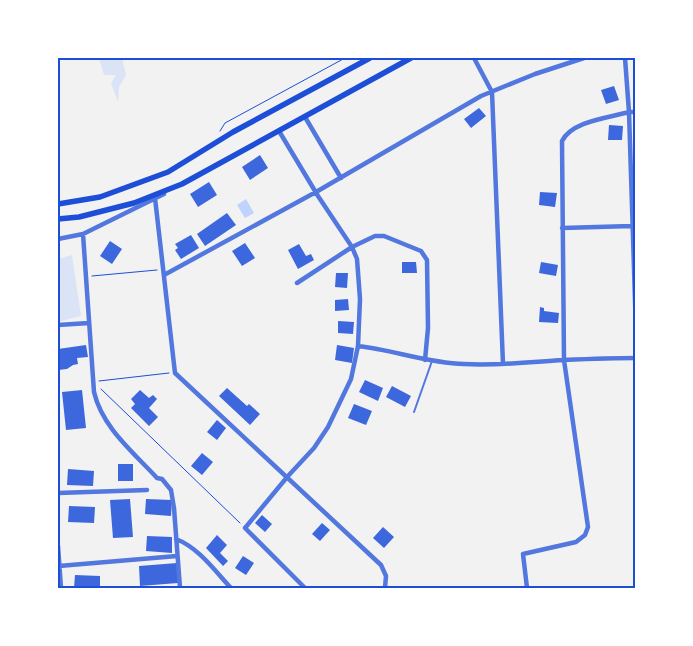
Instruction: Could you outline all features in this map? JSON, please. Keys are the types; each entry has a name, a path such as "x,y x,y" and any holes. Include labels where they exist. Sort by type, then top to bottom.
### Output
{"main road":[{"path":"58,204 100,197 168,172 233,132 370,58"},
{"path":"58,219 79,217 134,203 182,184 411,58"}],"street":[{"path":"474,58 492,92 503,364"},
{"path":"164,272 316,192 481,96 535,74 584,58"},
{"path":"625,58 629,112 636,331"},
{"path":"527,588 523,554 576,542 585,535 588,527 564,360 561,150 565,136 581,125 629,112 636,112"},
{"path":"305,117 341,178"},
{"path":"279,131 352,247 357,259 360,298 357,359 351,379 328,427 314,448 245,528 305,588"},
{"path":"58,239 83,234 182,184"},
{"path":"156,198 175,373 381,564 386,576 386,588"},
{"path":"562,228 632,226"},
{"path":"83,234 96,404 102,416 157,478 162,479 171,490 180,588"},
{"path":"297,283 352,247 375,236 384,236 420,251 427,260 428,328 425,360"},
{"path":"58,325 89,322"},
{"path":"358,346 382,348 425,360 463,364 636,358"},
{"path":"58,493 148,490"},
{"path":"176,539 191,547 231,588"},
{"path":"58,546 61,588"},
{"path":"59,566 177,556"}],"lane":[{"path":"414,412 432,361"}],"path":[{"path":"220,131 225,123 345,58"},
{"path":"86,277 164,272"},
{"path":"93,382 175,373"},
{"path":"93,382 245,528"}],"shaded area":[{"path":"96,58 122,58 126,75 119,87 118,102 111,83 116,75 104,75 99,59"},
{"path":"72,255 81,316 58,322 58,259"}],"water":[{"path":"246,199 254,213 245,218 237,205"}],"building":[{"path":"614,86 619,100 606,104 601,90"},
{"path":"479,108 486,116 471,128 464,119"},
{"path":"609,125 623,126 622,140 608,140"},
{"path":"260,155 268,168 250,180 242,167"},
{"path":"209,182 217,195 198,207 190,194"},
{"path":"540,192 557,193 555,207 539,205"},
{"path":"227,213 236,225 205,246 197,234"},
{"path":"191,235 199,248 181,259 175,250 178,248 175,244"},
{"path":"110,241 122,249 112,264 100,256"},
{"path":"245,243 255,258 242,266 232,251"},
{"path":"299,244 306,256 311,254 314,260 298,269 288,250"},
{"path":"402,262 416,262 417,273 402,273"},
{"path":"541,262 558,265 556,276 539,273"},
{"path":"336,273 348,273 347,288 335,287"},
{"path":"348,299 349,310 335,311 335,300"},
{"path":"540,307 544,308 544,311 559,313 558,323 539,322"},
{"path":"338,321 354,322 353,334 338,333"},
{"path":"86,345 88,357 77,358 78,364 67,369 58,370 58,349"},
{"path":"337,345 354,348 352,363 335,360"},
{"path":"365,380 383,388 378,401 359,392"},
{"path":"392,386 411,396 405,407 386,397"},
{"path":"227,388 247,406 249,404 260,414 250,425 219,396"},
{"path":"82,390 86,428 66,430 62,392"},
{"path":"140,390 149,398 153,395 157,399 149,408 158,417 149,426 131,408 135,404 131,399"},
{"path":"354,404 372,411 366,425 348,418"},
{"path":"217,420 226,428 217,440 207,432"},
{"path":"202,453 213,462 202,475 191,466"},
{"path":"118,464 133,464 133,481 118,481"},
{"path":"68,469 94,471 93,486 67,485"},
{"path":"130,499 133,537 113,538 110,500"},
{"path":"146,499 172,500 171,516 145,514"},
{"path":"69,506 95,507 94,523 68,522"},
{"path":"262,515 272,524 265,532 255,523"},
{"path":"322,523 330,530 320,541 312,534"},
{"path":"383,527 394,537 384,548 373,538"},
{"path":"217,535 227,545 220,553 228,561 223,566 206,548"},
{"path":"147,536 172,537 172,553 146,551"},
{"path":"243,556 254,563 246,575 235,568"},
{"path":"177,563 178,583 140,586 139,566"},
{"path":"75,575 100,576 100,588 74,588"}]}
